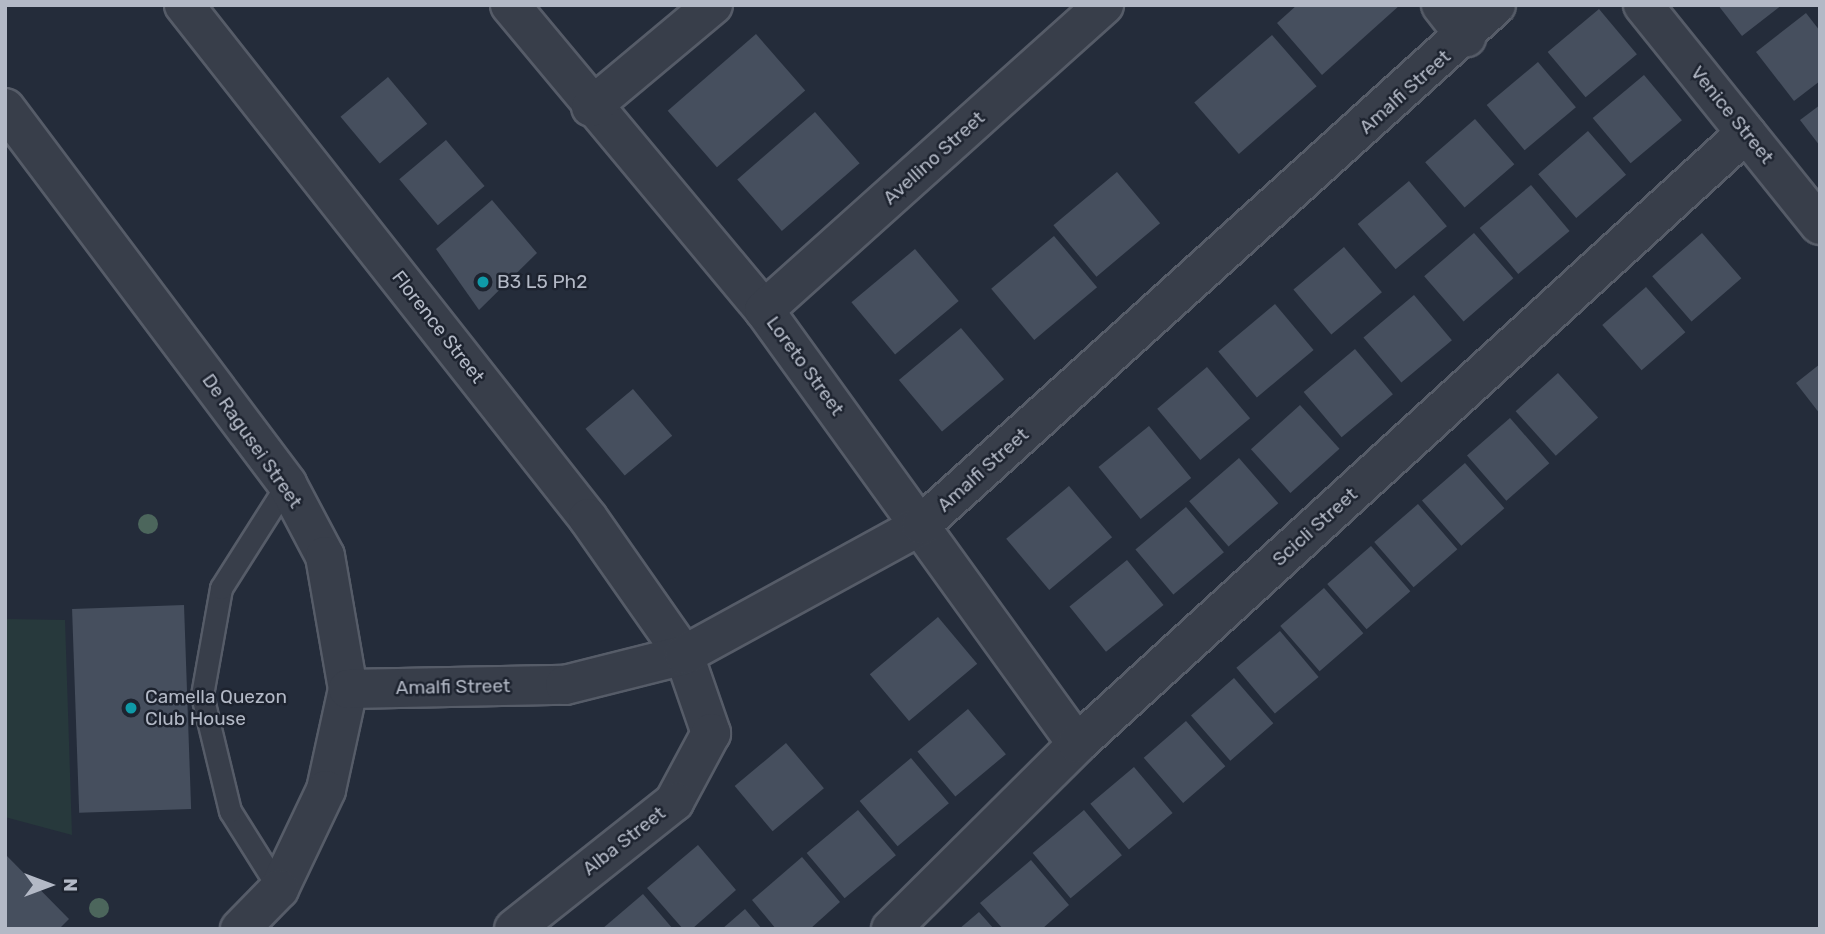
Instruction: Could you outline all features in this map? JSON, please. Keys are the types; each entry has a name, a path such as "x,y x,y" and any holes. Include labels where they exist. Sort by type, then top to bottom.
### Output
{"street":[{"name":"Florence Street","path":"184,5 588,518 684,655"},
{"name":"Loreto Street","path":"510,5 591,107 764,310 1077,744"},
{"path":"591,107 713,5"},
{"name":"Avellino Street","path":"764,310 1104,5"},
{"path":"1440,5 1466,37"},
{"name":"Amalfi Street","path":"348,689 565,685 684,655 921,525 1466,37 1496,5"},
{"name":"Venice Street","path":"1643,5 1820,225"},
{"name":"De Ragusei Street","path":"5,108 287,484 325,555 348,689 326,790 279,889 240,929"},
{"name":"Scicli Street","path":"891,929 1077,744 1746,133"},
{"name":"Alba Street","path":"514,929 674,802 711,733 684,655"}],"lane":[{"path":"279,889 230,811 202,695 221,589 287,484"}],"shaded area":[{"path":"5,619 65,620 72,835 5,817"}],"building":[{"path":"1297,5 1400,5 1322,75 1277,23"},
{"path":"1718,5 1782,5 1742,36"},
{"path":"1599,9 1637,54 1586,97 1548,52"},
{"path":"1806,13 1820,31 1820,81 1794,101 1756,52"},
{"path":"756,34 805,91 717,167 668,111"},
{"path":"1272,35 1317,86 1239,154 1194,103"},
{"path":"1538,62 1576,107 1525,150 1487,105"},
{"path":"1644,75 1682,120 1631,163 1593,118"},
{"path":"388,77 427,124 380,164 341,117"},
{"path":"1820,105 1820,146 1800,120"},
{"path":"815,112 860,163 782,231 737,180"},
{"path":"1475,119 1514,164 1465,208 1425,162"},
{"path":"1588,131 1626,175 1576,218 1538,174"},
{"path":"446,140 485,186 438,225 399,179"},
{"path":"1117,172 1160,223 1096,277 1053,225"},
{"path":"1409,181 1447,226 1396,269 1358,224"},
{"path":"1531,185 1570,231 1518,274 1480,228"},
{"name":"B3 L5 Ph2","path":"492,200 537,253 479,310 436,249"},
{"path":"1474,233 1513,278 1464,322 1424,276"},
{"path":"1702,233 1741,278 1692,322 1652,276"},
{"path":"1054,236 1097,287 1034,340 991,289"},
{"path":"1344,247 1382,292 1331,335 1293,289"},
{"path":"915,249 959,301 895,354 851,302"},
{"path":"1646,287 1685,332 1642,370 1602,325"},
{"path":"1414,295 1452,340 1401,383 1363,337"},
{"path":"1275,304 1314,350 1257,398 1218,352"},
{"path":"961,328 1004,379 942,431 899,380"},
{"path":"1355,349 1393,394 1342,437 1304,392"},
{"path":"1820,364 1820,414 1796,383"},
{"path":"1207,367 1250,418 1200,460 1157,409"},
{"path":"1558,373 1598,418 1556,456 1516,411"},
{"path":"633,389 672,436 625,476 586,429"},
{"path":"1300,405 1339,449 1290,493 1251,449"},
{"path":"1510,418 1549,463 1506,501 1467,455"},
{"path":"1149,426 1191,478 1141,519 1098,467"},
{"path":"1239,458 1278,503 1229,547 1189,501"},
{"path":"1465,463 1504,508 1461,546 1422,500"},
{"path":"1069,486 1112,537 1049,590 1006,539"},
{"path":"1418,504 1457,549 1414,587 1374,542"},
{"path":"1186,507 1224,552 1173,595 1135,549"},
{"path":"1371,546 1410,591 1367,629 1327,584"},
{"path":"1127,560 1164,605 1106,652 1069,607"},
{"path":"1324,588 1363,633 1320,671 1280,626"},
{"name":"Camella Quezon Club House","path":"184,605 191,809 79,813 72,609"},
{"path":"938,617 977,664 909,721 870,674"},
{"path":"1280,631 1319,677 1275,714 1236,668"},
{"path":"1234,678 1273,723 1230,761 1191,715"},
{"path":"968,709 1006,754 955,797 917,751"},
{"path":"1186,721 1225,766 1183,803 1144,758"},
{"path":"786,743 824,788 773,831 735,786"},
{"path":"911,758 949,803 898,846 860,801"},
{"path":"1134,767 1173,813 1129,850 1090,804"},
{"path":"858,810 896,855 845,898 807,853"},
{"path":"1084,810 1122,855 1071,898 1033,853"},
{"path":"698,845 736,890 692,929 683,929 647,888"},
{"path":"5,854 69,919 59,929 5,929"},
{"path":"802,857 840,902 810,929 776,929 752,900"},
{"path":"1031,860 1069,905 1042,929 1003,929 980,903"},
{"path":"643,894 673,929 602,929"},
{"path":"745,909 762,929 722,929"},
{"path":"979,912 994,929 959,929"}],"place":[{"name":"B3 L5 Ph2","path":"483,282"},
{"name":"Camella Quezon Club House","path":"131,708"}]}
